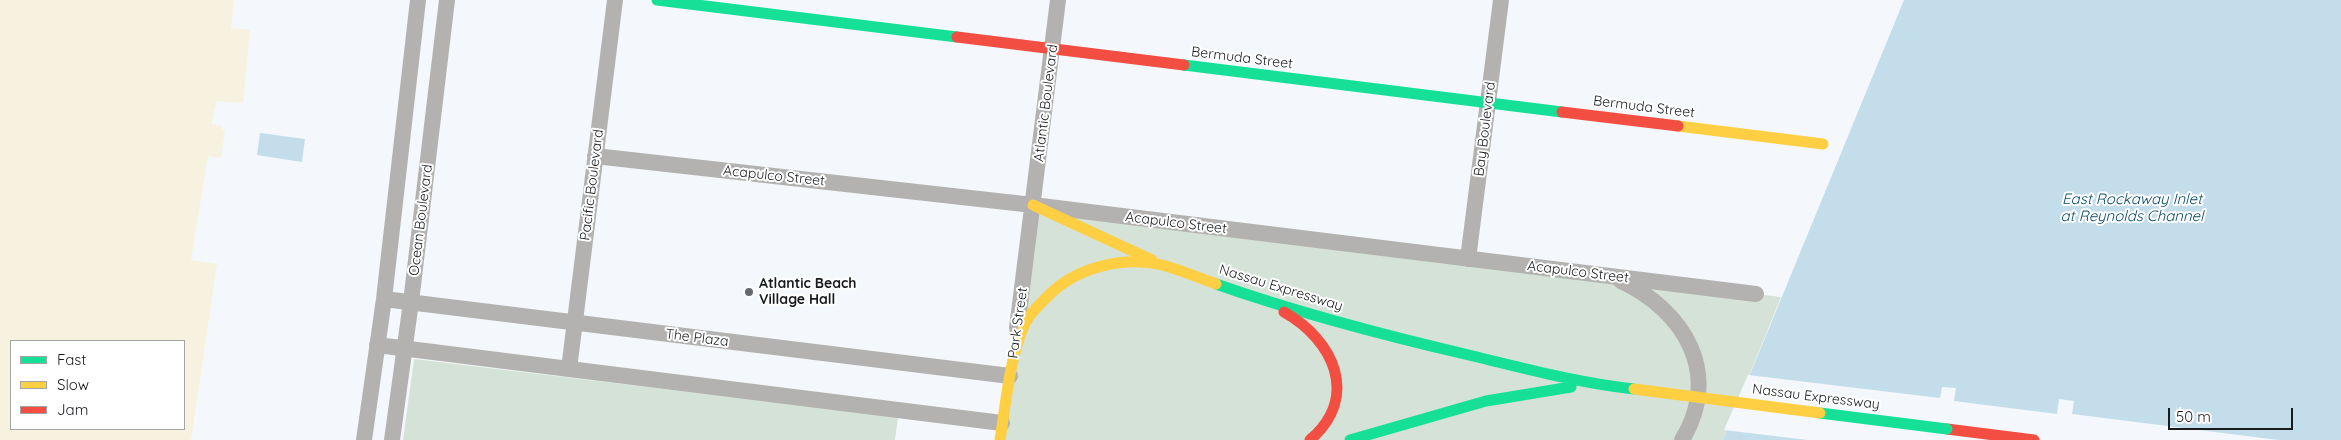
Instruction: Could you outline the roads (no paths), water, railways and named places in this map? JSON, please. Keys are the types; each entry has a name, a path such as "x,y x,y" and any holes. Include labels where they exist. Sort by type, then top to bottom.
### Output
{"main road":[{"name":"Bermuda Street","path":"657,0 1822,144"},
{"path":"1033,205 1162,265"},
{"name":"Nassau Expressway","path":"1010,374 1023,327 1039,304 1060,284 1078,274 1111,264 1137,262 1162,265 1268,302 1388,336 1595,385 2034,440"},
{"path":"1268,302 1302,322 1324,346 1335,370 1337,396 1332,417 1310,440"},
{"name":"Park Street","path":"1001,440 1010,374"},
{"name":"Nassau Expressway","path":"1350,440 1450,409 1500,397 1538,390 1595,385"}],"street":[{"name":"Ocean Boulevard","path":"364,440 384,299 418,0"},
{"name":"Ocean Boulevard","path":"392,440 411,302 447,0"},
{"name":"Pacific Boulevard","path":"569,369 614,0"},
{"name":"Atlantic Boulevard","path":"1033,205 1058,0"},
{"name":"Bay Boulevard","path":"1468,259 1501,0"},
{"name":"Acapulco Street","path":"595,156 1033,205 1756,294"},
{"name":"Park Street","path":"1010,374 1033,205"},
{"path":"1610,276 1650,297 1667,311 1679,325 1688,340 1694,356 1698,393 1694,413 1682,440"},
{"name":"The Plaza","path":"384,299 1010,374"},
{"path":"377,345 1002,424"}],"water":[{"name":"East Rockaway Inlet at Reynolds Channel","path":"1904,0 2341,0 2341,440 1723,440"},
{"path":"260,133 305,139 302,162 257,155"}],"place":[{"name":"Atlantic Beach Village Hall","path":"749,292"}]}
